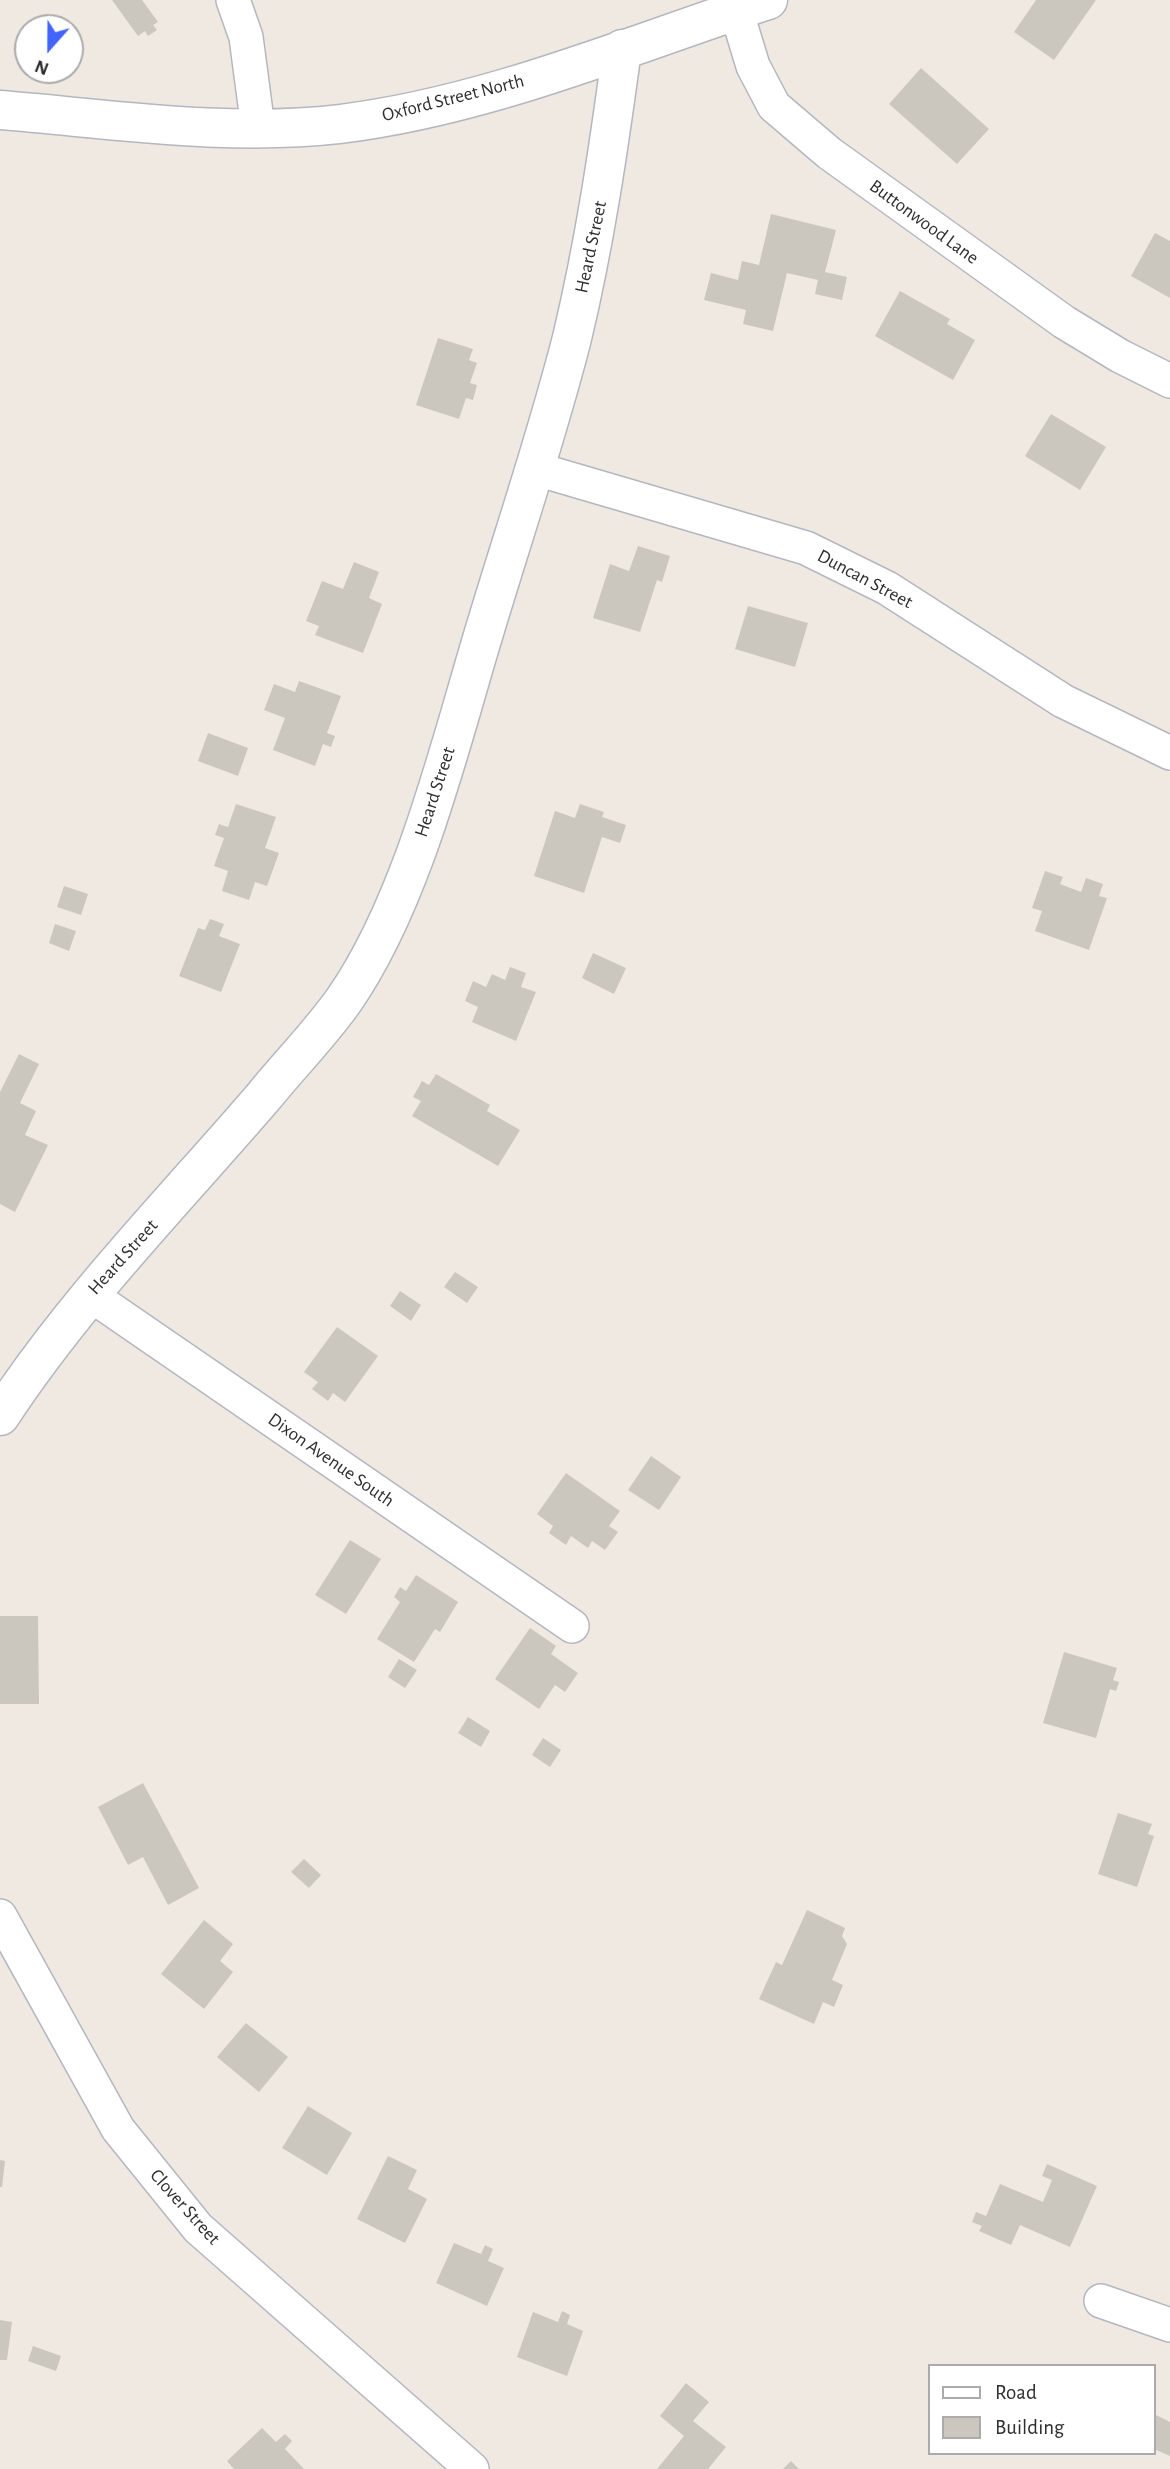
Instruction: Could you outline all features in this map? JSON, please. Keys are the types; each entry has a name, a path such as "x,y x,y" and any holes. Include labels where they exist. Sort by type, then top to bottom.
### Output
{"street":[{"path":"233,0 246,37 258,128"},
{"name":"Oxford Street North","path":"0,110 258,128 337,124 405,114 476,97 752,5"},
{"name":"Buttonwood Lane","path":"752,5 753,66 774,106 829,153 1055,316 1120,356 1170,381"},
{"name":"Heard Street","path":"0,1416 35,1362 89,1294 310,1045 346,996 378,937 410,865 441,779 571,340 599,212 622,49"},
{"name":"Duncan Street","path":"533,468 806,548 895,593 1063,701 1170,753"},
{"name":"Dixon Avenue South","path":"89,1294 572,1626"},
{"name":"Clover Street","path":"0,1916 118,2129 198,2228 472,2469"},
{"path":"1101,2301 1170,2325"}],"building":[{"path":"112,0 142,0 158,22 153,25 157,30 148,36 145,31 138,36"},
{"path":"1036,0 1096,0 1054,60 1014,32"},
{"path":"921,68 989,129 957,164 889,104"},
{"path":"771,214 836,230 825,272 847,277 842,300 815,294 818,280 787,273 773,331 743,324 746,310 704,300 711,273 738,280 742,261 759,265"},
{"path":"1155,233 1170,241 1170,298 1131,276"},
{"path":"900,291 950,319 947,324 975,340 953,380 875,336"},
{"path":"438,338 473,349 469,360 477,363 470,383 477,385 473,400 466,398 459,419 416,405"},
{"path":"1051,414 1106,447 1080,490 1025,456"},
{"path":"638,546 670,556 662,582 657,580 640,632 593,618 610,564 629,571"},
{"path":"354,562 379,572 369,598 382,604 363,653 315,635 319,626 306,621 322,581 343,589"},
{"path":"748,606 808,623 795,667 735,649"},
{"path":"299,681 341,696 327,733 335,736 331,747 323,744 315,766 273,750 285,718 264,710 274,684 295,692"},
{"path":"208,733 248,748 238,776 198,761"},
{"path":"236,804 276,817 265,848 279,853 267,886 255,882 249,900 222,891 228,871 214,866 224,838 215,835 219,824 228,827"},
{"path":"580,804 604,812 602,817 626,825 620,843 602,837 584,893 534,876 555,811 575,818"},
{"path":"1045,871 1063,877 1060,884 1081,892 1086,878 1103,884 1099,896 1107,898 1089,950 1035,931 1042,911 1032,908"},
{"path":"64,886 88,894 81,915 57,907"},
{"path":"210,919 224,924 219,936 240,944 221,992 179,976 198,928 205,930"},
{"path":"55,924 76,931 69,951 49,943"},
{"path":"593,953 626,968 614,994 582,978"},
{"path":"510,967 526,973 521,987 536,992 516,1041 472,1022 478,1007 465,1001 473,981 486,987 492,974 505,980"},
{"path":"19,1054 39,1064 20,1103 36,1111 25,1135 48,1145 15,1212 0,1204 0,1092"},
{"path":"436,1074 490,1105 487,1111 520,1130 498,1166 412,1116 421,1101 413,1097 422,1081 429,1085"},
{"path":"455,1272 478,1287 467,1303 444,1287"},
{"path":"400,1291 421,1305 411,1321 390,1306"},
{"path":"337,1327 378,1356 345,1402 333,1393 328,1401 312,1389 318,1382 304,1372"},
{"path":"651,1456 681,1477 659,1510 628,1490"},
{"path":"566,1473 620,1511 609,1526 618,1532 605,1550 592,1541 588,1548 571,1536 566,1545 549,1533 553,1526 537,1514"},
{"path":"350,1540 381,1559 346,1614 315,1595"},
{"path":"416,1575 458,1602 440,1632 435,1629 414,1662 377,1639 400,1602 394,1597 400,1587 406,1591"},
{"path":"0,1616 38,1616 39,1704 0,1704"},
{"path":"530,1628 556,1646 551,1654 578,1673 565,1692 555,1685 539,1709 495,1679"},
{"path":"1064,1652 1117,1668 1113,1680 1119,1682 1116,1691 1110,1689 1096,1738 1043,1723"},
{"path":"399,1659 417,1670 405,1688 388,1677"},
{"path":"468,1717 490,1731 481,1747 458,1733"},
{"path":"543,1738 561,1750 550,1767 532,1755"},
{"path":"143,1783 199,1888 168,1905 143,1857 128,1865 98,1807"},
{"path":"1118,1813 1152,1824 1148,1834 1154,1836 1137,1887 1098,1874"},
{"path":"304,1859 321,1875 309,1888 291,1872"},
{"path":"807,1910 845,1928 842,1936 847,1944 832,1980 843,1985 834,2007 823,2002 814,2024 759,1999 776,1962 782,1965"},
{"path":"204,1920 233,1944 220,1961 233,1972 204,2009 161,1974"},
{"path":"246,2023 288,2057 259,2092 217,2057"},
{"path":"308,2106 352,2133 327,2175 282,2148"},
{"path":"388,2156 417,2170 408,2189 427,2199 405,2243 357,2219"},
{"path":"0,2160 5,2161 2,2187 0,2187"},
{"path":"1047,2164 1097,2186 1070,2247 1020,2225 1011,2245 979,2231 982,2226 972,2222 976,2212 986,2216 1000,2184 1043,2202 1052,2180 1042,2176"},
{"path":"454,2243 481,2254 485,2245 493,2249 488,2261 504,2268 487,2306 436,2283"},
{"path":"562,2311 570,2315 567,2324 583,2331 567,2376 517,2357 533,2312 558,2322"},
{"path":"0,2320 12,2322 7,2360 0,2360"},
{"path":"33,2346 61,2356 56,2371 28,2361"},
{"path":"686,2383 709,2402 693,2421 726,2447 708,2469 657,2469 684,2436 660,2416"},
{"path":"1156,2415 1170,2422 1170,2456 1156,2450"},
{"path":"262,2428 276,2442 285,2434 292,2441 285,2449 304,2469 234,2469 227,2461"},
{"path":"791,2461 799,2469 783,2469"}]}
